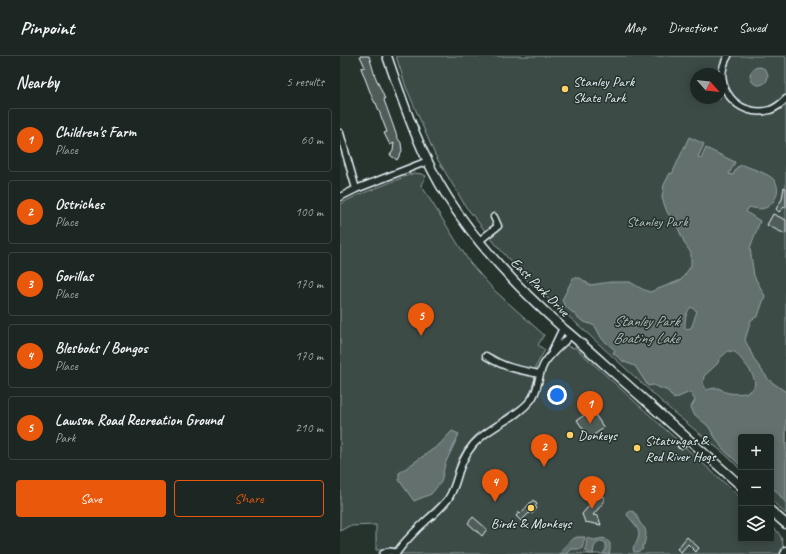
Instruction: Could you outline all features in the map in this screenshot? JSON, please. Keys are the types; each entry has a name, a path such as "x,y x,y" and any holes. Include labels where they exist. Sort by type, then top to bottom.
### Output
{"main road":[{"name":"East Park Drive","path":"387,56 398,90 428,161 448,197 479,241 507,274 564,329 668,417 688,438 738,483"},
{"path":"774,514 786,525"}],"street":[{"path":"728,56 723,68 723,77 725,88 736,103 747,109 762,111 780,105 786,100"},
{"path":"340,133 356,189"},
{"path":"340,197 356,189 428,161"},
{"path":"479,241 498,226 494,217"},
{"path":"552,353 561,332 564,329"},
{"path":"383,554 386,552 393,552 396,554 426,521 447,501 455,486 462,461 467,453 484,435 514,415 530,401 535,393 544,364 552,353 571,335"},
{"path":"486,356 511,368 540,374"},
{"path":"681,445 688,438"},
{"path":"784,554 786,550"}],"green space":[{"name":"Stanley Park","path":"396,56 786,56 786,514 774,503 774,434 738,434 738,467 726,455 673,412 528,281 466,207 435,155 406,87"},
{"path":"414,173 426,176 421,185 470,263 494,290 544,335 538,345 545,350 536,366 535,378 529,395 523,403 475,436 465,448 458,460 448,493 395,548 376,550 376,525 349,526 340,531 340,204"},
{"path":"564,342 569,347 576,348 738,495 738,542 774,542 774,528 781,538 783,554 400,554 411,537 441,508 473,445 530,401 540,374"}],"water":[{"path":"759,67 765,70 768,76 765,82 759,85 753,82 750,76 753,70"},
{"name":"Stanley Park Boating Lake","path":"689,137 704,144 698,157 701,159 706,148 735,162 729,174 733,175 737,167 743,165 760,171 772,178 776,184 776,196 769,206 763,209 749,207 746,212 760,221 750,248 754,276 765,296 758,316 751,320 745,340 755,361 769,380 786,392 786,503 774,489 774,434 738,434 738,463 722,448 708,426 694,414 691,407 695,400 690,392 674,399 668,391 653,385 648,386 635,366 624,362 613,353 615,350 602,339 595,326 582,321 565,306 562,300 573,278 580,278 590,285 611,282 630,282 650,292 681,280 691,266 691,253 678,228 667,212 662,198 664,185 670,173 672,174","holes":["691,307 697,311 691,328 685,329 686,314 689,309","728,351 735,352 752,374 755,385 753,389 740,394 726,392 718,388 706,390 703,384 704,376"]},
{"path":"452,431 459,434 445,464 441,482 431,494 414,501 399,480 399,473 439,445"},
{"path":"629,511 636,514 639,522 646,531 644,545 642,545 643,549 637,552 634,552 633,548 638,540 639,532 627,515"},
{"path":"577,537 585,537 582,549 571,549 566,554 560,554 571,540"},
{"path":"587,538 594,540 604,538 610,543 609,554 603,554 606,549 606,544 603,541 597,543 594,547 594,554 589,554 585,549"}],"building":[{"path":"360,56 369,56 397,137 401,143 402,151 397,160 390,155 393,151 394,143 390,145 384,133 387,132 361,68 365,67"},
{"path":"784,187 786,188 786,208 784,207 779,212 776,209 782,199"},
{"path":"773,214 786,220 785,234 767,225"},
{"path":"592,410 604,428 589,438 577,420"},
{"path":"598,496 604,496 604,502 593,515 598,516 601,525 585,522 582,514"},
{"name":"Birds & Monkeys","path":"533,500 537,504 535,507 537,508 532,514 530,512 521,521 516,516 519,512 520,514"},
{"path":"473,517 487,529 482,536 468,523"},
{"path":"687,537 699,548 696,552 688,544 681,552 677,549"}],"place":[{"name":"Stanley Park Skate Park","path":"565,89"},
{"name":"Lawson Road Recreation Ground","path":"421,336"},
{"name":"Children's Farm","path":"590,424"},
{"name":"Donkeys","path":"570,435"},
{"name":"Sitatungas & Red River Hogs","path":"637,448"},
{"name":"Ostriches","path":"544,467"},
{"name":"Blesboks / Bongos","path":"495,502"},
{"name":"Birds & Monkeys","path":"531,508"},
{"name":"Gorillas","path":"592,509"}]}
